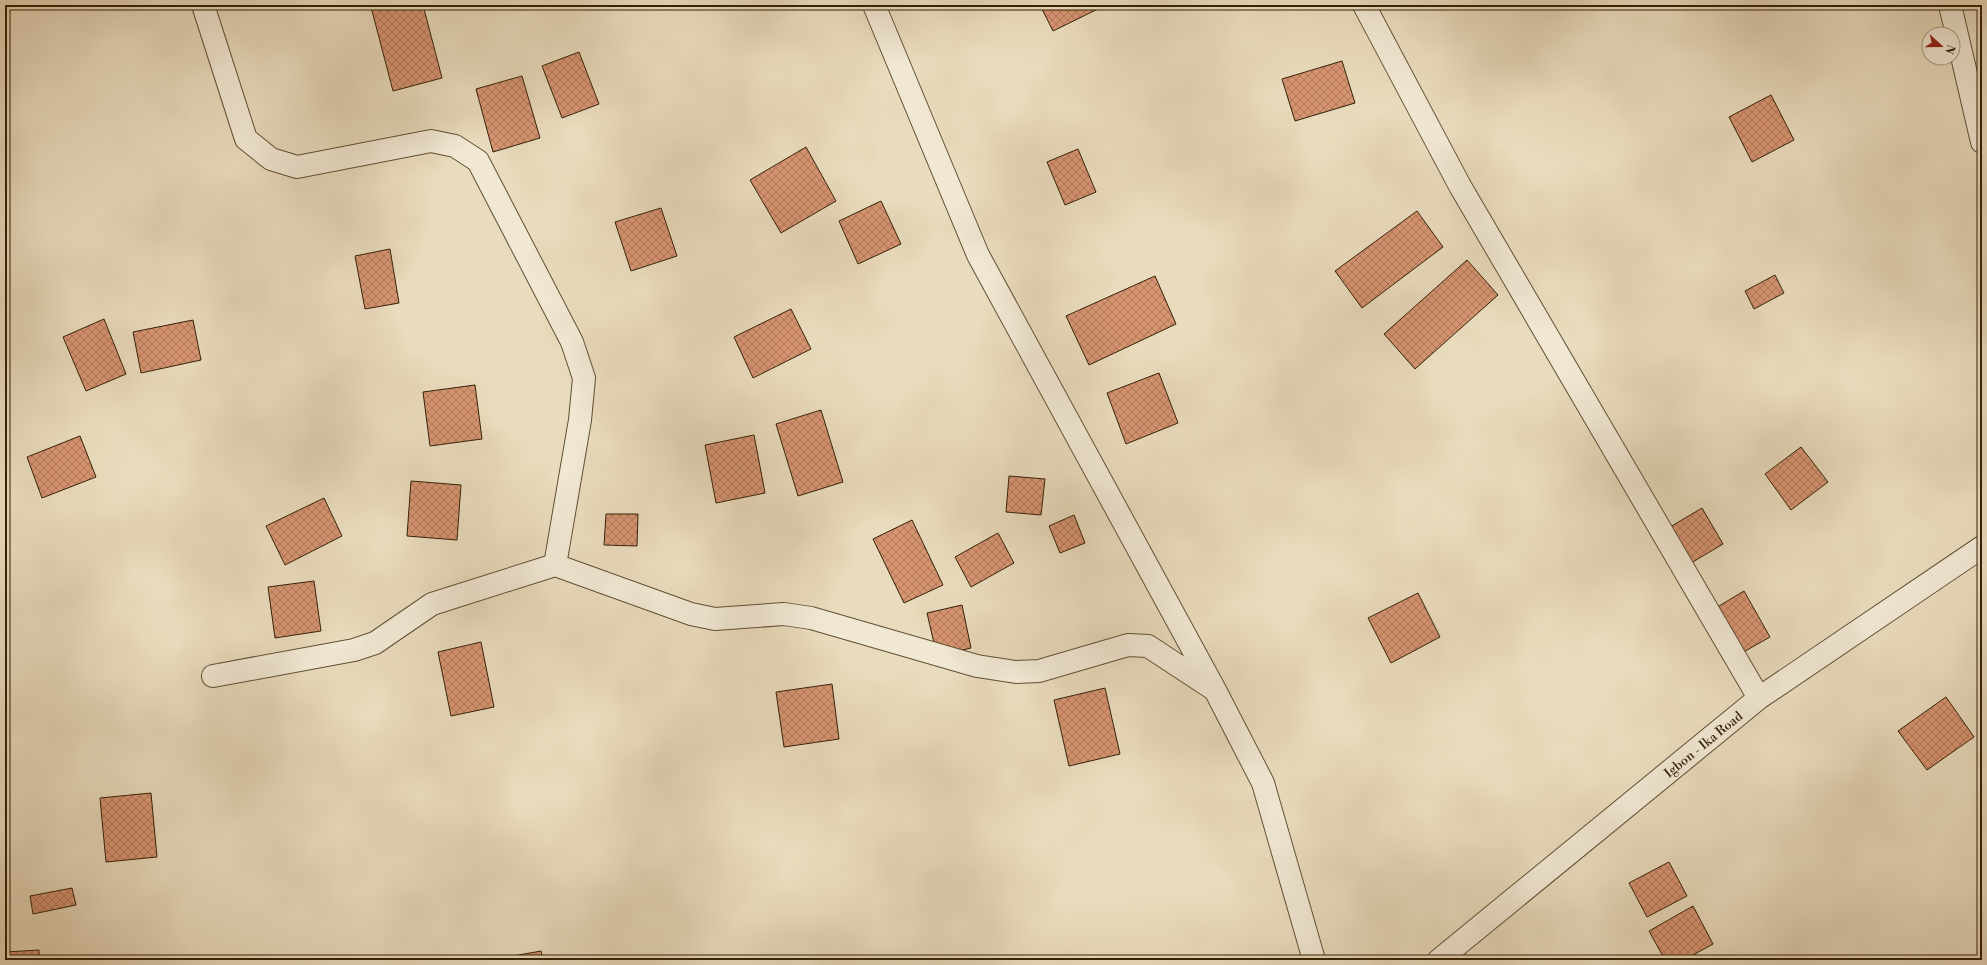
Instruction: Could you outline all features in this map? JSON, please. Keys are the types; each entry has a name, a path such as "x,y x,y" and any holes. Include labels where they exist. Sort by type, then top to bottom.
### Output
{"street":[{"path":"203,5 246,139 271,159 297,167 431,141 455,146 478,160 572,342 584,378 580,420 555,565"},
{"path":"874,5 978,255 1215,690 1263,783 1314,960"},
{"path":"1364,5 1460,186 1759,698"},
{"path":"1950,5 1982,142"},
{"name":"Igbon - Ika Road","path":"1439,960 1759,698 1982,547"},
{"path":"213,676 354,650 375,643 432,604 555,565 691,614 715,619 784,614 811,618 985,668 1016,672 1039,670 1128,645 1148,646 1215,690"}],"building":[{"path":"378,5 423,5 442,78 393,91 371,7"},
{"path":"1040,5 1106,5 1053,31"},
{"path":"579,52 599,104 562,118 542,66"},
{"path":"1342,61 1355,103 1295,121 1282,79"},
{"path":"522,76 540,138 493,152 476,89"},
{"path":"1771,95 1794,140 1752,162 1729,117"},
{"path":"806,147 836,201 781,233 750,180"},
{"path":"1078,149 1096,192 1065,205 1047,162"},
{"path":"881,201 901,244 858,264 839,221"},
{"path":"661,208 677,256 631,271 615,222"},
{"path":"1417,211 1443,247 1362,308 1335,271"},
{"path":"390,249 399,303 365,309 355,256"},
{"path":"1467,260 1498,295 1415,369 1384,334"},
{"path":"1775,275 1784,293 1754,309 1745,291"},
{"path":"1155,276 1176,324 1089,365 1066,316"},
{"path":"791,309 811,349 753,378 734,337"},
{"path":"104,319 126,374 86,391 63,337"},
{"path":"193,320 201,360 141,373 133,332"},
{"path":"1159,373 1178,423 1126,444 1107,393"},
{"path":"475,385 482,439 430,446 423,392"},
{"path":"821,410 843,482 798,496 776,424"},
{"path":"754,435 765,493 716,503 705,445"},
{"path":"80,436 96,477 42,498 27,457"},
{"path":"1801,447 1828,482 1791,510 1765,474"},
{"path":"1009,476 1045,479 1041,515 1006,512"},
{"path":"411,481 461,485 457,540 407,536"},
{"path":"324,498 342,536 285,565 266,526"},
{"path":"1702,508 1723,544 1686,566 1665,530"},
{"path":"606,514 638,514 637,546 604,545"},
{"path":"1074,515 1085,543 1060,553 1049,526"},
{"path":"912,520 943,585 904,603 873,539"},
{"path":"998,533 1014,563 971,587 955,557"},
{"path":"314,581 321,631 275,638 268,587"},
{"path":"1744,591 1770,637 1740,654 1714,609"},
{"path":"1418,593 1440,637 1391,663 1368,618"},
{"path":"962,605 971,648 937,656 927,613"},
{"path":"481,642 494,707 451,716 438,652"},
{"path":"832,684 839,739 784,747 776,692"},
{"path":"1105,688 1120,754 1069,766 1054,700"},
{"path":"1946,697 1974,737 1927,770 1898,731"},
{"path":"151,793 157,857 106,862 100,798"},
{"path":"1669,862 1687,896 1647,917 1629,883"},
{"path":"72,888 76,905 33,914 30,896"},
{"path":"1693,906 1713,944 1684,960 1665,960 1649,931"},
{"path":"39,950 39,960 5,960 5,952"},
{"path":"541,951 543,960 491,960"}]}
